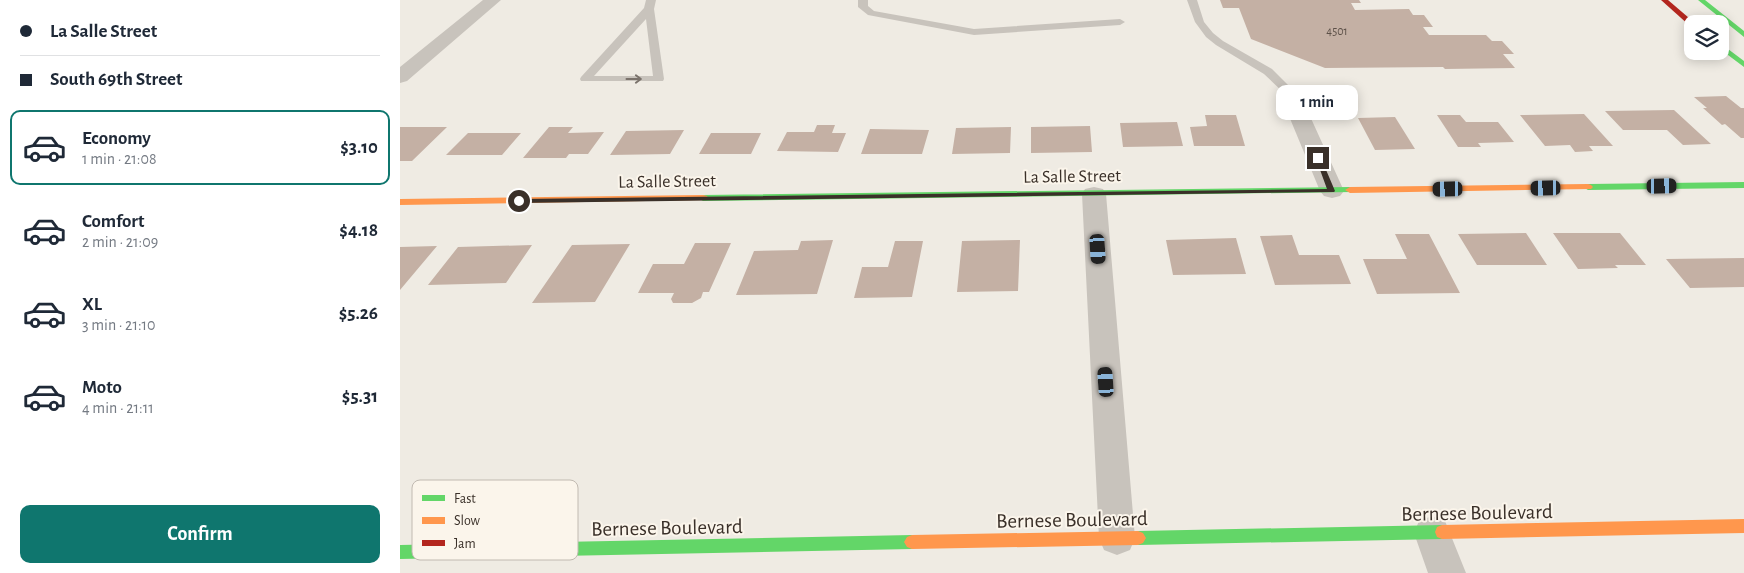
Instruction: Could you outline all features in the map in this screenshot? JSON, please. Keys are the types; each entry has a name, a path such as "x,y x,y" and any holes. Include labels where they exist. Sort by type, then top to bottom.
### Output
{"street":[{"path":"400,77 493,0"},
{"path":"1664,0 1684,17"},
{"path":"1700,0 1744,35"},
{"path":"1729,52 1744,65"},
{"path":"1289,92 1332,191"},
{"name":"La Salle Street","path":"400,202 1744,184"},
{"path":"1094,194 1116,538"},
{"name":"Bernese Boulevard","path":"578,549 1744,526"},
{"path":"1432,532 1447,573"}],"lane":[{"path":"863,0 863,7 871,12 974,32 1120,22"},
{"path":"1192,0 1200,24 1210,35 1269,71 1282,82 1289,92"},
{"path":"650,4 660,79 585,79 610,51 650,4"}],"building":[{"path":"1220,0 1359,0 1361,3 1351,3 1355,10 1409,9 1413,15 1424,15 1433,27 1423,27 1429,35 1486,35 1492,41 1502,41 1514,54 1503,54 1515,68 1325,68 1251,39 1239,8 1223,8"},
{"path":"1726,96 1741,108 1744,108 1744,138 1741,138 1725,124 1722,125 1694,97"},
{"path":"1674,110 1711,144 1683,145 1667,130 1623,130 1605,111"},
{"path":"1584,114 1613,146 1589,146 1593,151 1575,152 1570,145 1545,146 1520,115"},
{"path":"1205,115 1236,115 1245,146 1194,146 1190,127 1207,126"},
{"path":"1437,115 1460,115 1466,122 1498,122 1514,142 1478,143 1481,147 1458,147"},
{"path":"1395,117 1415,149 1375,150 1358,118"},
{"path":"1177,122 1183,146 1123,147 1120,123"},
{"path":"817,125 835,125 832,133 846,133 838,152 777,151 787,132 814,132"},
{"path":"1090,126 1092,152 1031,153 1031,127"},
{"path":"400,127 447,127 412,161 400,161"},
{"path":"549,127 573,127 568,133 604,132 588,154 569,154 566,158 523,158"},
{"path":"1011,127 1010,153 952,154 956,128"},
{"path":"870,129 929,130 922,154 861,154"},
{"path":"684,130 670,154 610,155 626,131"},
{"path":"468,133 521,133 502,155 446,155"},
{"path":"711,133 761,133 751,154 699,154"},
{"path":"1526,233 1547,265 1477,265 1458,234"},
{"path":"1553,233 1620,233 1646,265 1615,265 1618,268 1578,269"},
{"path":"1395,234 1429,234 1460,293 1377,294 1363,259 1407,259"},
{"path":"1292,235 1299,255 1339,255 1351,284 1275,285 1260,236"},
{"path":"1236,238 1246,274 1173,275 1166,240"},
{"path":"833,240 817,294 736,295 754,251 798,250 801,241"},
{"path":"1020,240 1018,291 957,292 962,241"},
{"path":"895,241 923,241 912,297 854,298 862,267 888,267"},
{"path":"695,243 731,243 709,292 703,292 701,298 692,303 673,303 671,299 674,293 638,293 653,264 684,264"},
{"path":"630,244 595,302 532,303 572,245"},
{"path":"532,245 506,283 428,285 458,247"},
{"path":"437,246 400,290 400,247"},
{"path":"1744,258 1744,287 1690,288 1666,259"}],"traffic: fast":[{"path":"1701,0 1744,35"},
{"path":"1729,52 1744,65"},
{"path":"1588,187 1744,185"},
{"path":"703,198 1350,190"},
{"path":"1138,538 1442,532"},
{"path":"578,549 912,542"},
{"path":"400,552 412,552"}],"traffic: slow":[{"path":"1350,190 1588,187"},
{"path":"400,202 703,198"},
{"path":"1442,532 1744,526"},
{"path":"912,542 1138,538"}],"traffic: jam":[{"path":"1664,0 1684,17"}],"route":[{"path":"519,201 1332,191 1318,158"}]}
